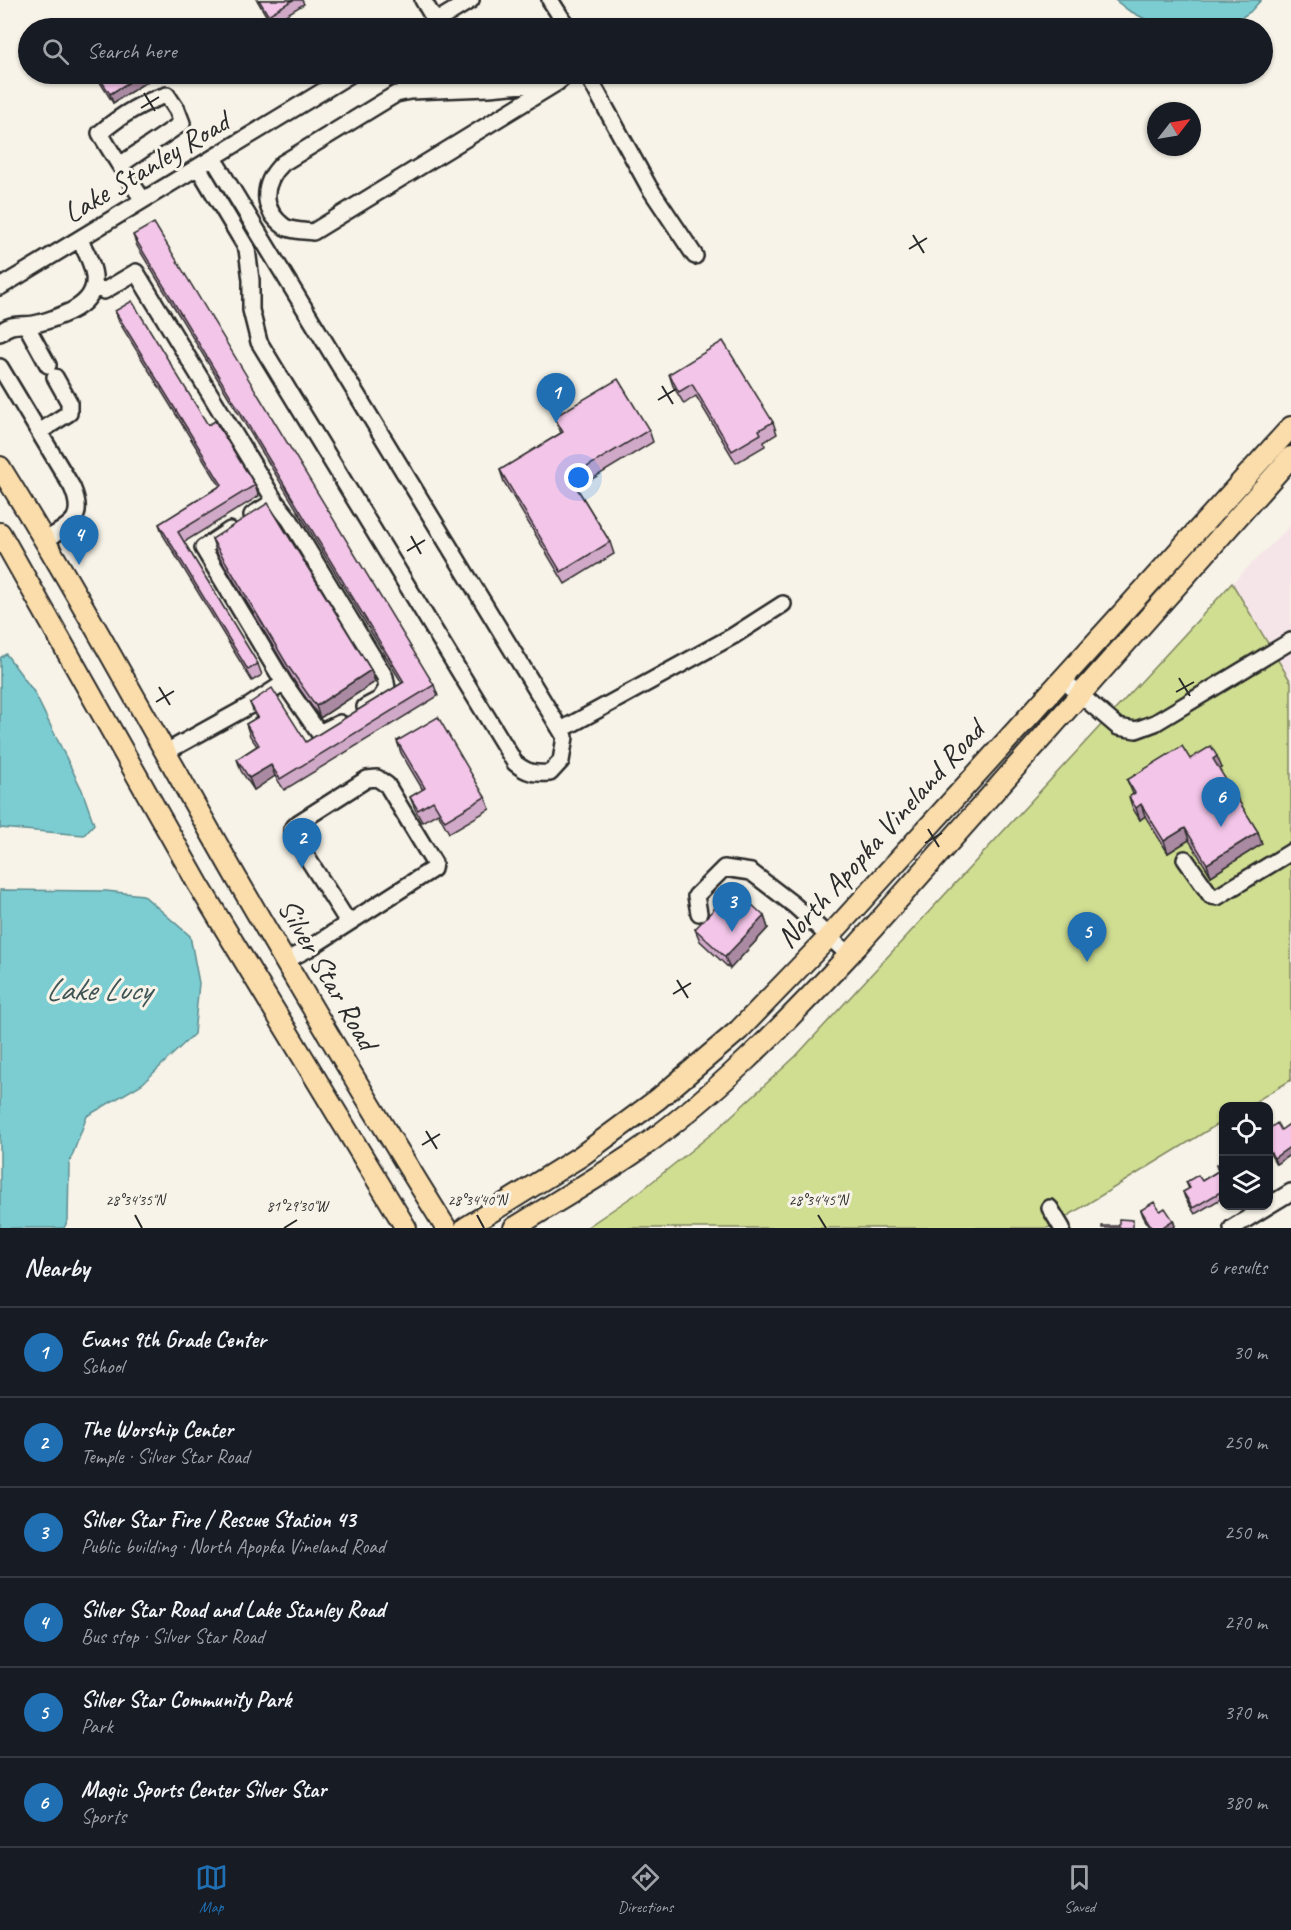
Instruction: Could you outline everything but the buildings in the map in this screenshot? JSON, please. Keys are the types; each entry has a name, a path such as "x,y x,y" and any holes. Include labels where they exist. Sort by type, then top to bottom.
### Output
{"main road":[{"name":"North Apopka Vineland Road","path":"465,1228 581,1156 658,1099 739,1030 829,937 1291,427"},
{"name":"North Apopka Vineland Road","path":"514,1228 634,1152 699,1102 777,1031 849,955 1291,457"},
{"name":"Silver Star Road","path":"0,467 45,540 368,1103 446,1228"},
{"path":"0,533 198,884 406,1228"}],"street":[{"path":"423,0 428,18"},
{"path":"441,18 471,0"},
{"path":"550,0 562,18"},
{"name":"Lake Stanley Road","path":"0,287 335,84"},
{"path":"519,84 489,88 410,91 396,94 282,163 272,174 266,191 270,211 287,228 313,232 553,84"},
{"path":"593,84 650,186 695,256"},
{"path":"120,165 182,123 167,95 150,99 100,133 120,165 143,200"},
{"path":"198,167 247,249 252,310 259,342 515,763 526,772 550,773 561,761 565,737 213,158"},
{"path":"0,333 12,325 48,322 77,308 89,299 94,286 91,262 79,239"},
{"path":"94,286 104,291 136,272 385,677 387,688 380,699 329,730 319,733 284,683 203,548 275,501"},
{"path":"26,325 69,402 69,413 39,432"},
{"path":"0,367 78,500 77,512 70,525 45,540"},
{"path":"561,730 733,636 783,604"},
{"path":"1062,679 1118,726 1137,730 1155,723 1289,646"},
{"path":"166,752 249,706 284,683"},
{"path":"285,961 308,949 433,869 434,862 387,785 377,778 367,779 292,829 294,837 348,922"},
{"path":"1185,859 1211,896 1217,897 1291,852"},
{"path":"699,913 696,896 724,868 751,872 794,905 849,955"},
{"path":"1232,1228 1291,1192"},
{"path":"1050,1208 1062,1228"}],"shaded area":[{"path":"1291,525 1291,682 1232,583"}],"green space":[{"path":"1232,583 1291,682 1291,1080 1255,1102 1219,1102 1219,1123 1048,1228 586,1228 642,1190 715,1131 796,1056"}],"water":[{"path":"1115,0 1261,0 1241,18 1143,18"},
{"path":"6,654 34,692 82,790 94,824 84,835 0,828 0,658"},
{"name":"Lake Lucy","path":"0,890 106,891 143,895 190,936 199,983 194,1034 142,1084 87,1116 69,1164 68,1220 64,1228 0,1228"}],"place":[{"name":"Evans 9th Grade Center","path":"556,423"},
{"name":"Silver Star Road and Lake Stanley Road","path":"79,565"},
{"name":"Magic Sports Center Silver Star","path":"1221,827"},
{"name":"The Worship Center","path":"302,868"},
{"name":"Silver Star Fire / Rescue Station 43","path":"732,932"},
{"name":"Silver Star Community Park","path":"1087,962"}]}
